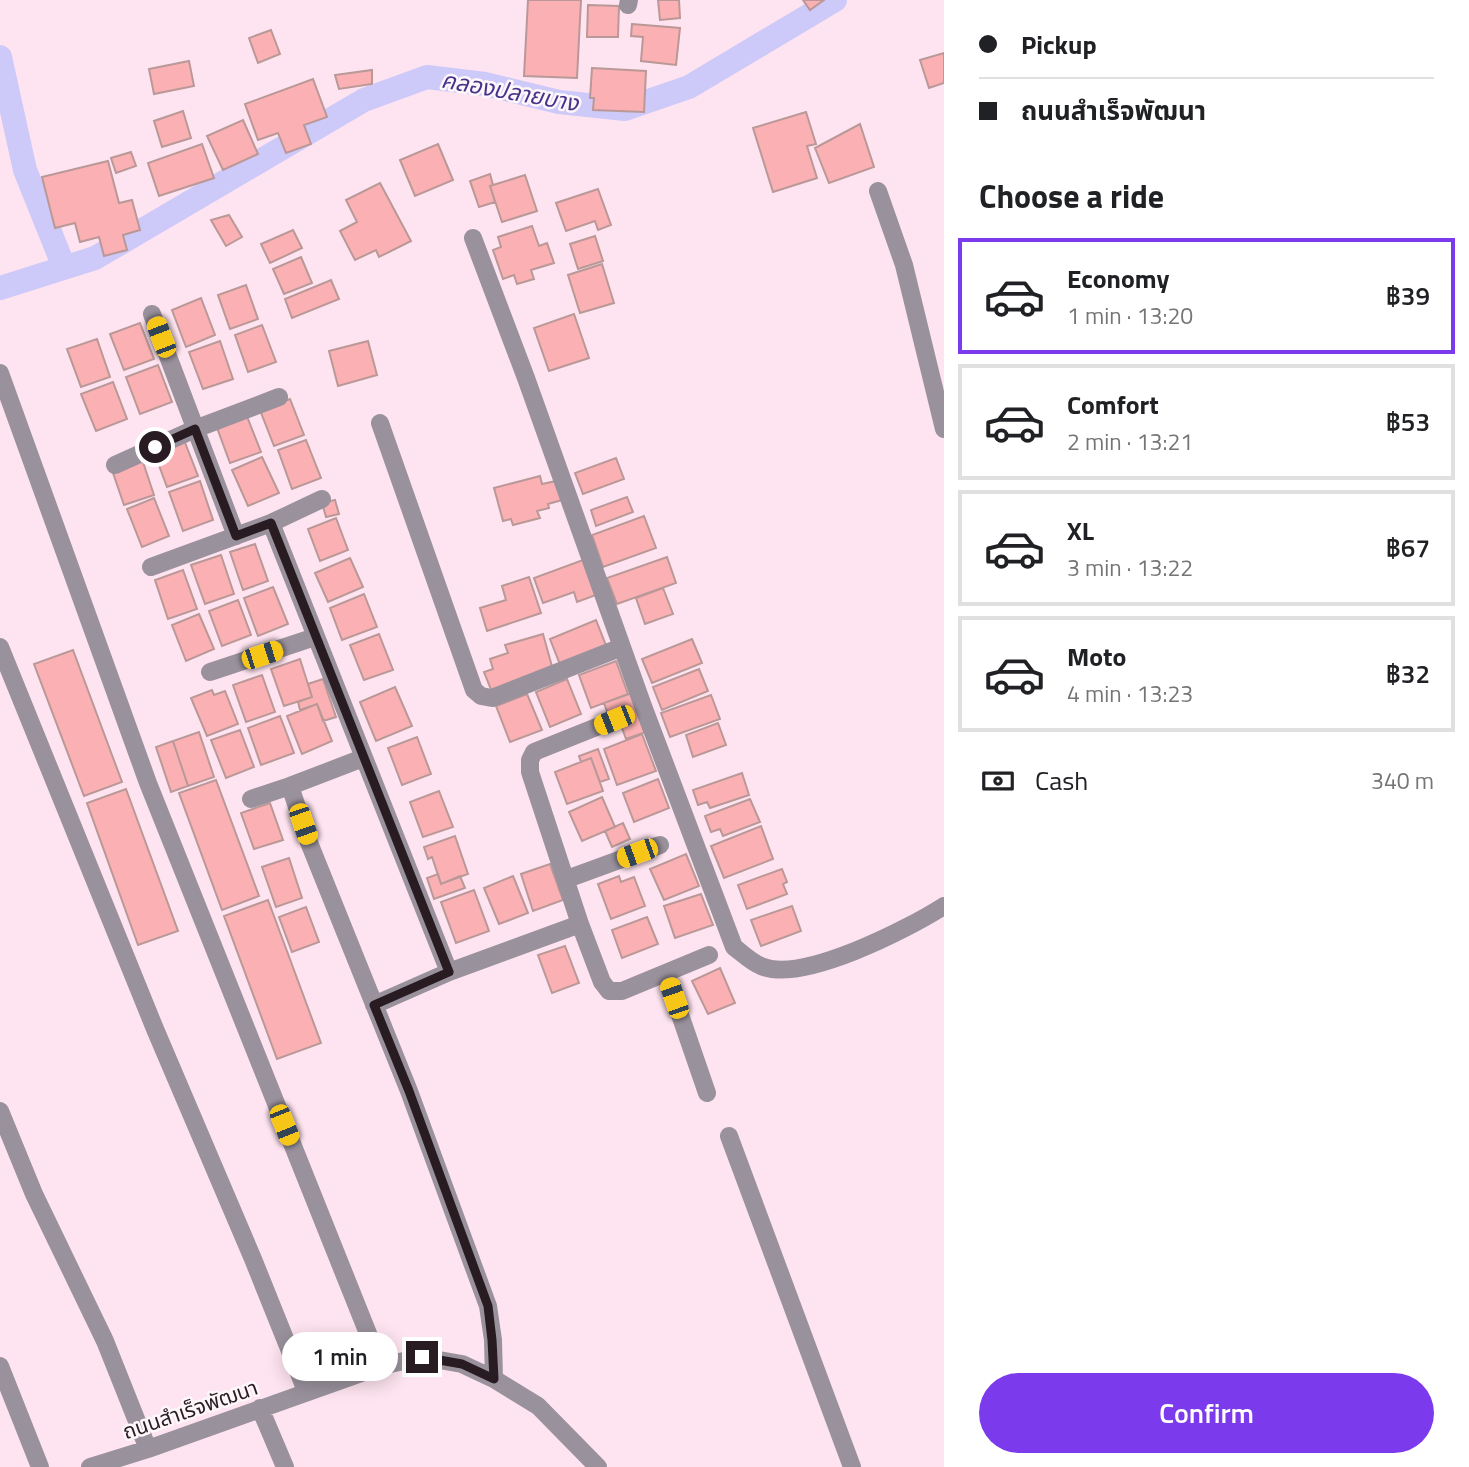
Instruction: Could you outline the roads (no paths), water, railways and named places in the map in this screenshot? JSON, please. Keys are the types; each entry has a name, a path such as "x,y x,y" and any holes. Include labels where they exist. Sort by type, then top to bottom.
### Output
{"street":[{"path":"878,191 904,265 944,429"},
{"path":"473,238 734,947 761,966 775,969 797,968 821,963 894,934 944,906"},
{"path":"152,314 236,536"},
{"path":"0,373 148,783 381,1366"},
{"path":"115,465 195,429 279,397"},
{"path":"380,423 474,690 481,696 492,698 622,647"},
{"path":"151,567 271,523 322,499"},
{"path":"271,523 449,972"},
{"path":"210,672 315,637"},
{"path":"0,647 306,1391"},
{"path":"614,720 534,752 530,760 530,772 602,982 609,991 622,991 709,956"},
{"path":"251,799 363,758"},
{"path":"290,786 308,840 409,1091 488,1306 494,1379"},
{"path":"567,879 660,845"},
{"path":"374,1005 449,972 580,924"},
{"path":"666,974 707,1093"},
{"path":"0,1111 34,1194 105,1341 148,1449"},
{"path":"729,1136 852,1467"},
{"name":"ถนนสำเร็จพัฒนา","path":"90,1467 381,1366 422,1357 462,1364 494,1379 538,1406 598,1467"},
{"path":"0,1366 40,1467"},
{"path":"260,1408 285,1467"}],"waterway":[{"name":"คลองปลายบาง","path":"0,288 95,258 364,100 427,77 485,84 559,102 625,109 689,87 835,0"},
{"path":"0,57 25,170 64,267"}]}
